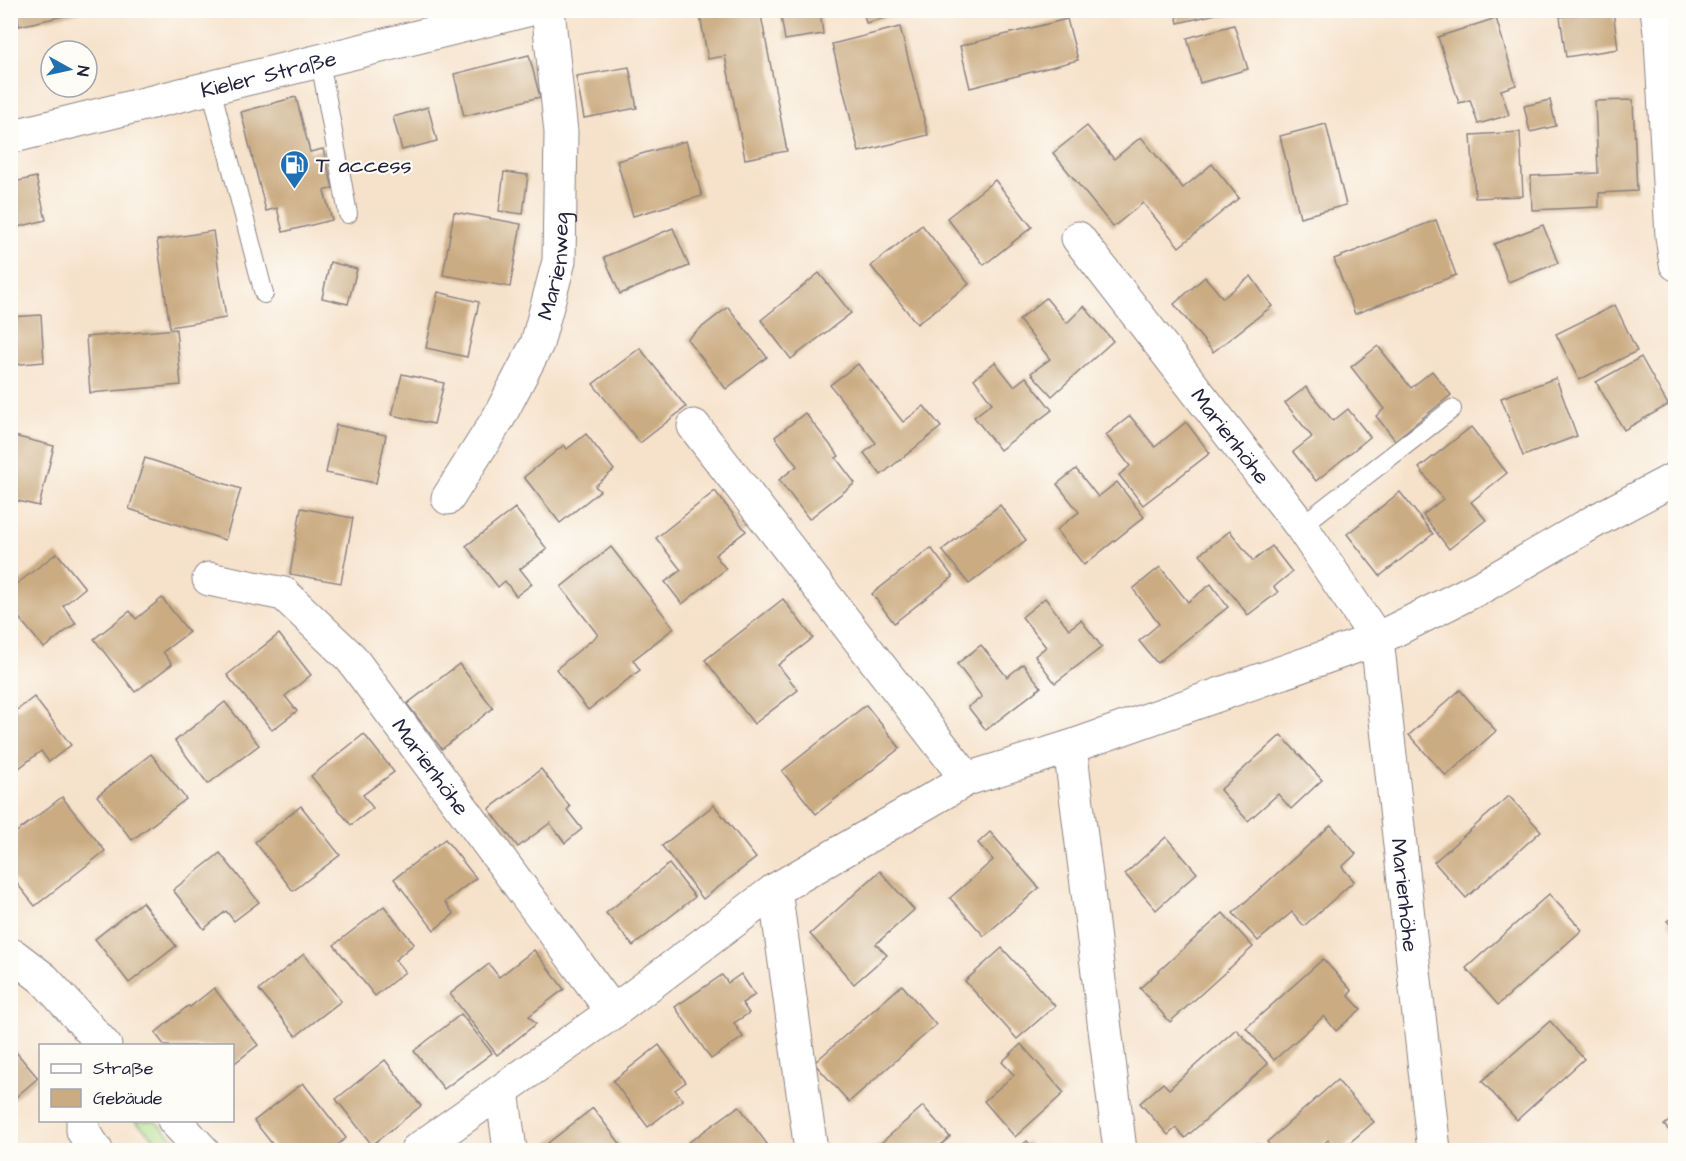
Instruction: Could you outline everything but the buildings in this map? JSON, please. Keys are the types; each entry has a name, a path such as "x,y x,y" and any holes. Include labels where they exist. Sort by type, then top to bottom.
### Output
{"street":[{"name":"Kieler Straße","path":"10,137 527,10"},
{"name":"Marienweg","path":"448,498 499,417 537,344 559,261 561,132 548,10"},
{"path":"1656,10 1661,40 1672,236 1676,264"},
{"name":"Marienhöhe","path":"1078,238 1301,526 1377,639 1434,1150"},
{"path":"694,426 966,779"},
{"path":"417,1150 613,1012 775,890 966,779 1070,747 1377,639 1485,585 1595,521 1676,478"},
{"name":"Marienhöhe","path":"209,579 285,594 351,658 613,1012"},
{"path":"1070,747 1120,1150"},
{"path":"775,890 812,1150"},
{"path":"10,957 14,956 44,979 102,1044"},
{"path":"502,1090 510,1150"},
{"path":"82,1122 82,1131 96,1150"},
{"path":"176,1122 202,1150"}],"lane":[{"path":"320,61 348,214"},
{"path":"211,88 264,294"},
{"path":"1301,526 1452,409"}],"green space":[{"path":"136,1122 156,1122 186,1150 167,1150"}],"place":[{"name":"T access","path":"295,190"}]}
